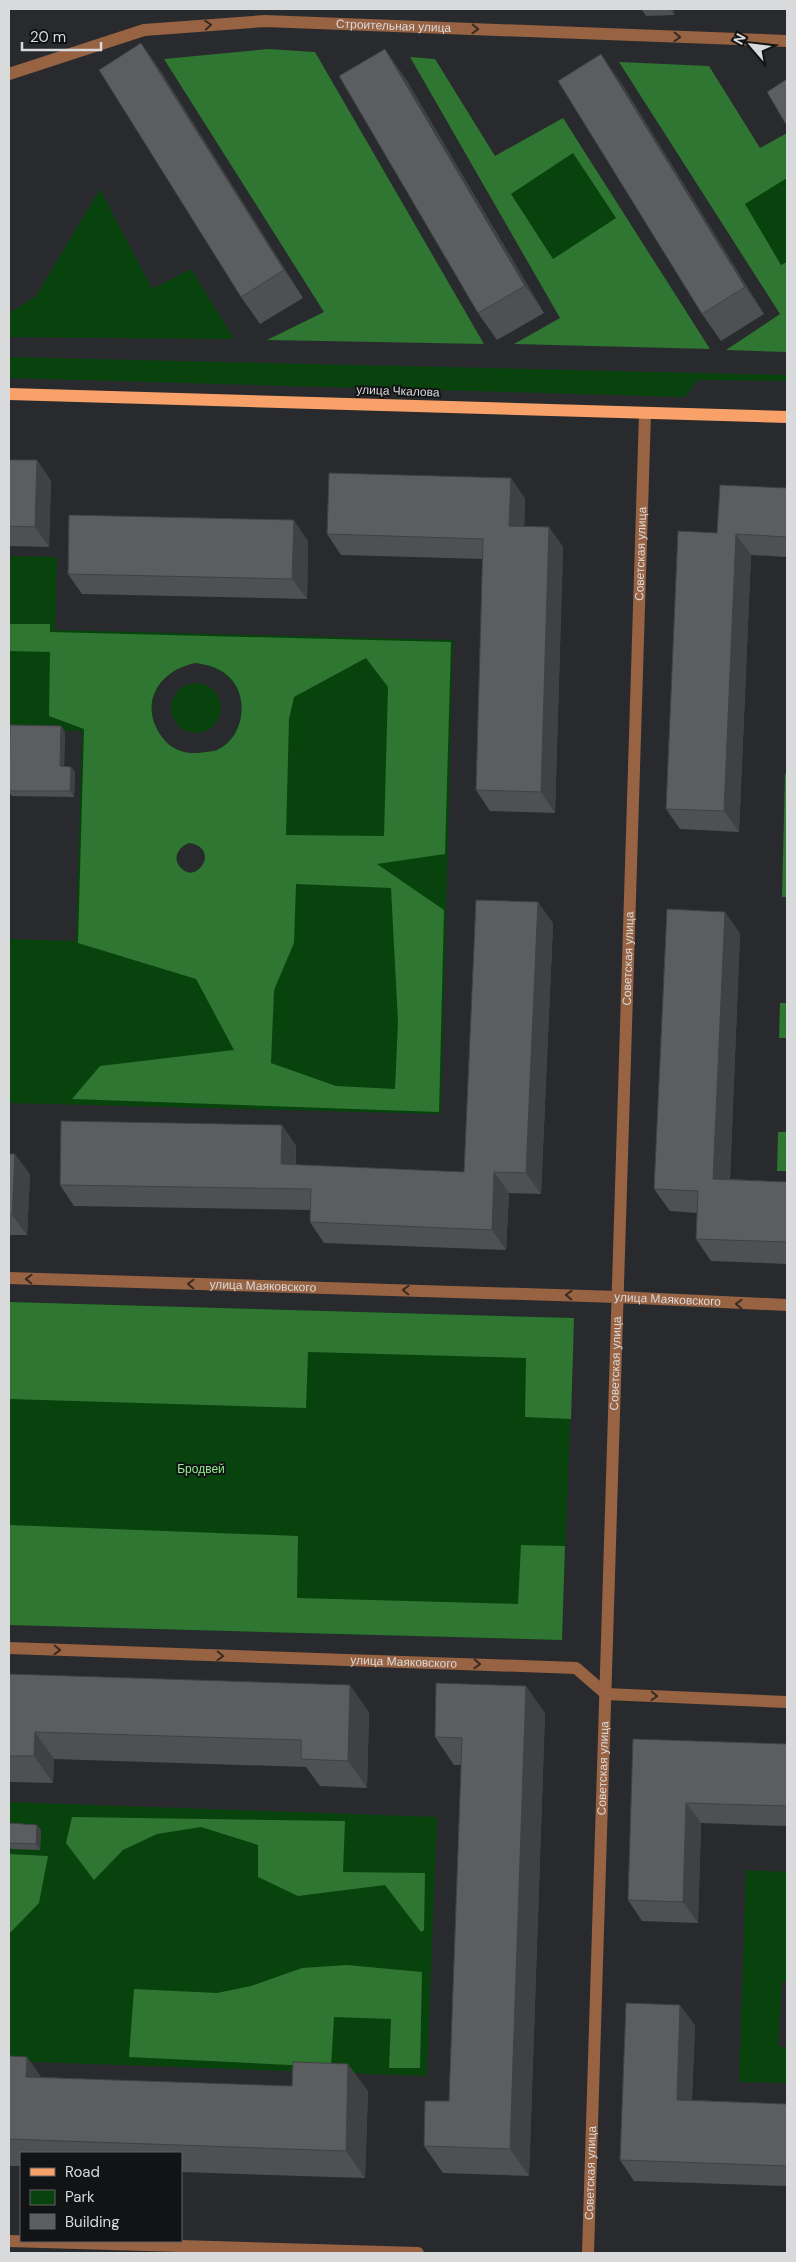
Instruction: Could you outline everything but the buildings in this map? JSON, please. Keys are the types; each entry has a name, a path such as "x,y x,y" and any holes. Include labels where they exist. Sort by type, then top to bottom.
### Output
{"main road":[{"name":"улица Чкалова","path":"9,394 787,417"}],"street":[{"name":"Строительная улица","path":"9,74 144,30 265,21 787,41"},
{"name":"Советская улица","path":"588,2253 645,413"},
{"name":"улица Маяковского","path":"9,1278 618,1297 787,1305"},
{"name":"улица Маяковского","path":"9,1648 576,1668 606,1694"},
{"path":"606,1694 787,1702"},
{"path":"29,2242 191,2250 418,2253"}],"green space":[{"path":"268,49 315,52 484,344 267,340 324,312 164,59"},
{"path":"410,57 435,59 495,156 563,118 710,349 514,344 560,318","holes":["573,153 616,218 553,259 511,194"]},
{"path":"619,62 709,66 760,148 787,133 787,178 745,204 781,265 787,262 787,352 726,350 780,314"},
{"path":"573,153 616,218 553,259 511,194"},
{"path":"787,178 787,262 782,266 744,204"},
{"path":"100,189 152,289 191,269 234,339 9,337 9,313 36,296"},
{"path":"9,357 787,375 787,381 697,380 685,397 9,378"},
{"path":"9,556 57,557 55,630 453,640 441,1114 9,1103 9,939 76,941 82,731 9,729","holes":["195,663 208,666 229,678 236,687 242,709 240,721 228,742 214,751 199,753 176,749 164,740 158,732 153,715 155,696 163,679 173,670","189,843 199,846 204,852 205,858 199,870 193,872 186,872 180,867 177,860 178,853 182,847"]},
{"path":"9,624 50,624 50,632 451,642 445,854 377,864 444,910 439,1112 72,1099 100,1066 234,1050 196,979 78,943 84,729 49,716 50,652 9,651","holes":["366,658 388,687 384,836 286,835 289,719 294,697","195,663 215,668 228,676 238,689 242,709 237,730 224,746 214,751 193,753 178,750 165,741 155,725 152,701 156,691 162,681 182,667","189,843 199,846 204,852 205,858 199,870 186,872 180,867 177,856 185,845","296,884 391,888 398,1022 395,1089 336,1086 271,1063 274,990 294,943"]},
{"path":"196,683 210,687 217,694 221,708 217,722 210,729 196,733 182,729 175,722 171,708 175,694 182,687"},
{"path":"785,774 787,774 787,897 782,897"},
{"path":"780,1003 787,1003 787,1038 779,1038"},
{"path":"778,1132 787,1132 787,1171 777,1171"},
{"name":"Бродвей","path":"9,1302 574,1318 562,1640 9,1625"},
{"path":"9,1302 574,1318 571,1419 525,1417 526,1358 308,1352 306,1408 9,1399"},
{"path":"9,1525 298,1536 297,1598 518,1604 521,1545 565,1546 562,1640 9,1625"},
{"path":"9,1802 437,1817 427,2076 9,2061"},
{"path":"72,1817 345,1821 343,1872 425,1873 424,1930 421,1932 385,1885 298,1896 258,1877 258,1845 201,1827 157,1834 123,1850 94,1880 66,1843"},
{"path":"9,1854 48,1856 39,1903 9,1934"},
{"path":"746,1870 787,1872 787,1982 782,1982 778,2047 787,2047 787,2083 739,2082"},
{"path":"347,1965 422,1972 420,2068 389,2068 391,2019 334,2017 331,2067 129,2057 134,1989 217,1993 251,1986 302,1968"}]}
